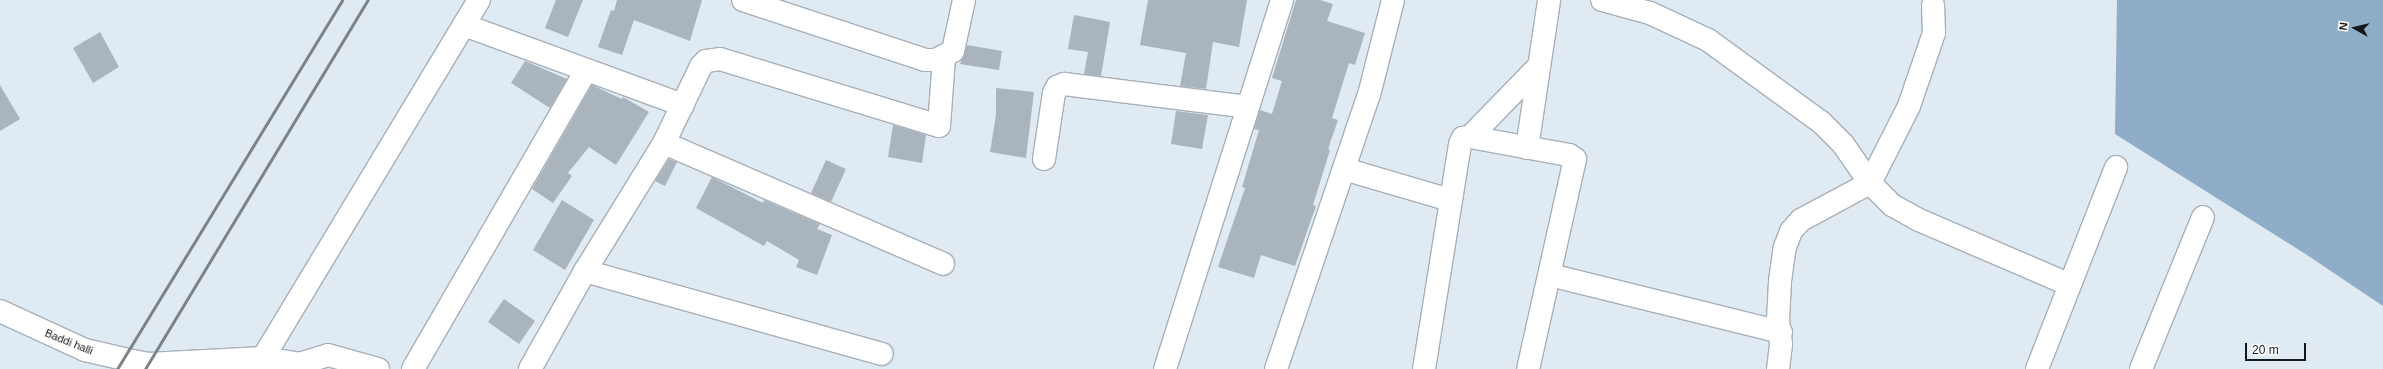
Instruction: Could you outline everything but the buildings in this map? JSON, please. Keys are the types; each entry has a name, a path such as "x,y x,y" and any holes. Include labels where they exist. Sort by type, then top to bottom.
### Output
{"street":[{"path":"263,358 479,0"},
{"path":"743,0 925,60 944,58 953,51 964,0"},
{"path":"1165,369 1282,0"},
{"path":"1276,369 1369,95 1393,0"},
{"path":"1527,148 1549,0"},
{"path":"1602,0 1650,13 1708,40 1821,122 1843,144 1870,183 1892,205 1918,220 2070,285"},
{"path":"1778,369 1781,332 1780,281 1785,247 1791,231 1801,220 1870,183 1909,106 1934,33 1933,6"},
{"path":"464,25 586,71 683,105"},
{"path":"530,369 585,271 664,142 701,66 706,61 720,59 939,126 944,58"},
{"path":"1470,137 1539,66"},
{"path":"414,369 586,71"},
{"path":"1044,159 1054,93 1057,87 1064,84 1248,108"},
{"path":"1424,369 1460,144 1463,138 1470,137 1569,155 1575,159 1528,369"},
{"path":"664,142 943,264"},
{"path":"2036,369 2116,167"},
{"path":"1344,170 1450,200"},
{"path":"2141,369 2204,218"},
{"path":"585,271 882,354"},
{"path":"1550,275 1781,332"},
{"name":"Baddi halli","path":"0,311 85,350 129,361 159,366 214,365 263,358 303,366"},
{"path":"303,366 328,355 378,369"}],"water":[{"path":"2117,0 2383,0 2383,306 2304,253 2115,134"}],"railway":[{"path":"117,369 342,0"},
{"path":"145,369 368,0"}]}
